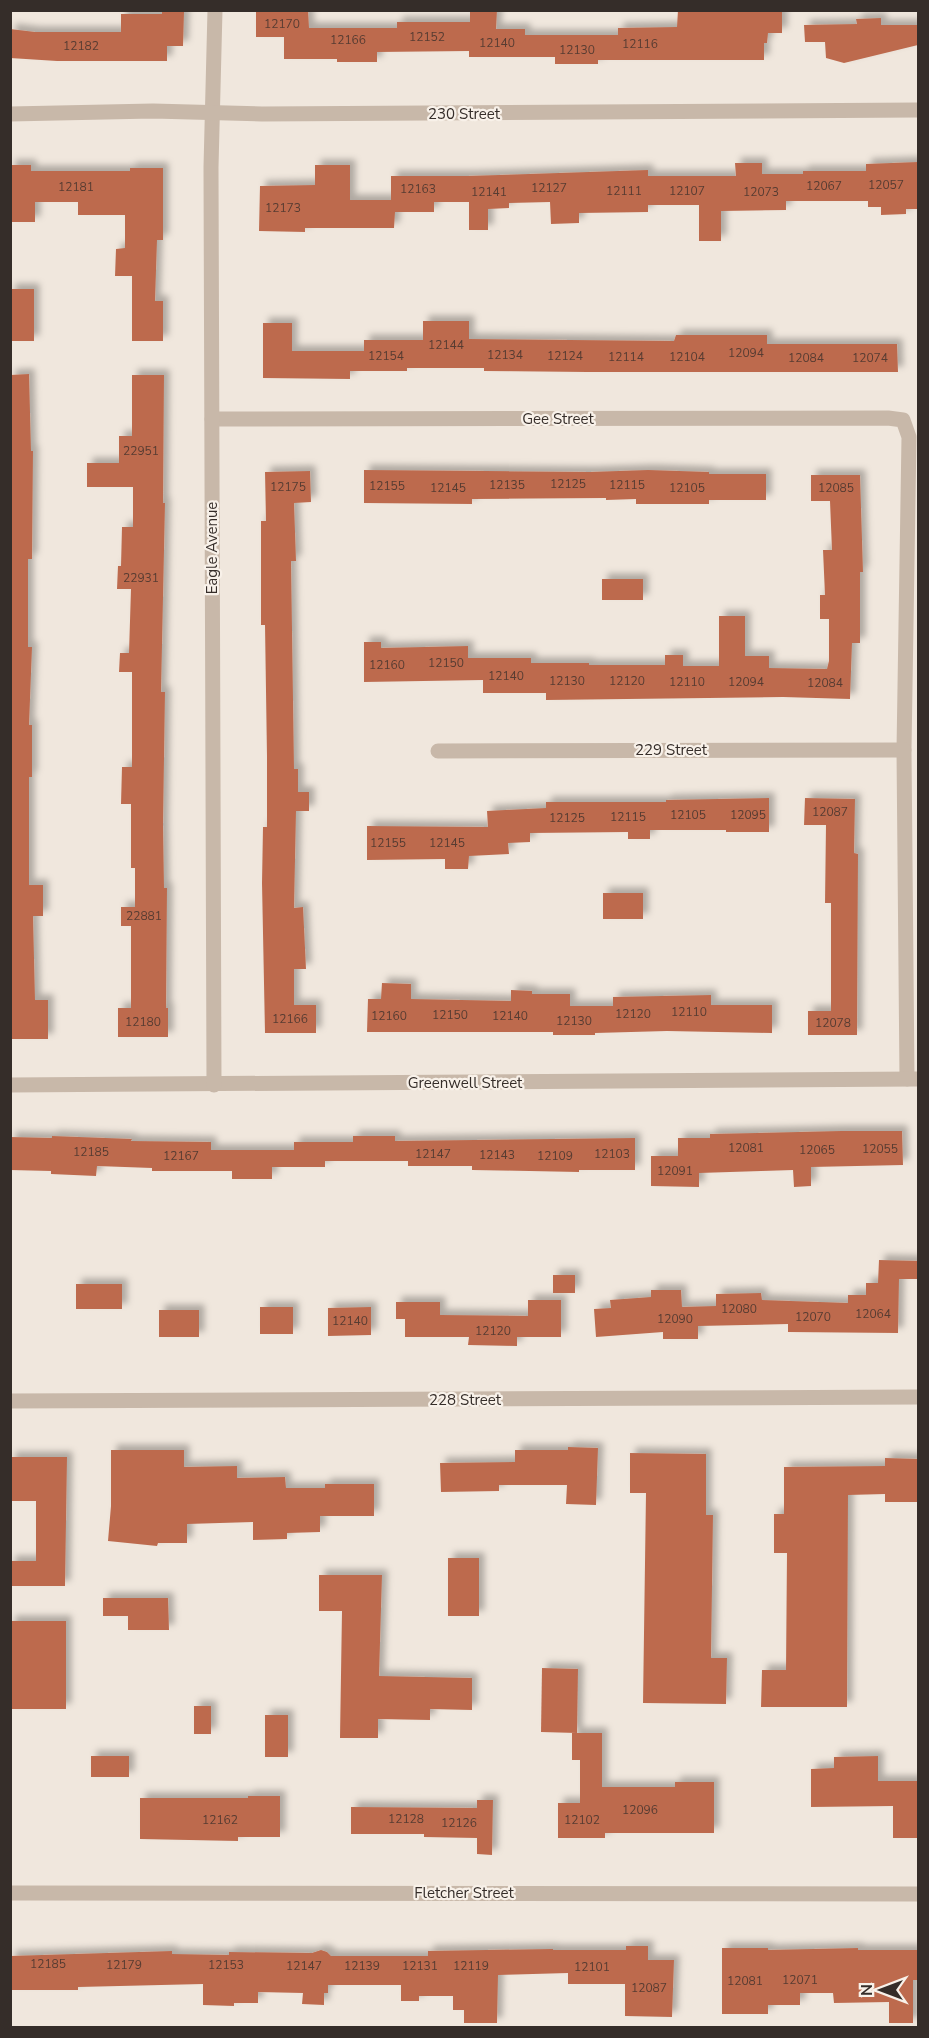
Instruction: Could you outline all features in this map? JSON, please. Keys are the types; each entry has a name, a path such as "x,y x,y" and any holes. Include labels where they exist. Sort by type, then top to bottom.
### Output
{"street":[{"name":"Eagle Avenue","path":"214,1085 212,112 215,10"},
{"name":"230 Street","path":"10,114 153,111 262,114 560,114 918,110"},
{"name":"Gee Street","path":"212,419 888,418 903,420 909,437 904,750"},
{"name":"229 Street","path":"438,751 904,750"},
{"path":"904,750 913,1079"},
{"name":"Greenwell Street","path":"10,1085 913,1079"},
{"name":"228 Street","path":"10,1401 918,1397"},
{"name":"Fletcher Street","path":"10,1893 918,1894"}],"building":[{"path":"256,10 308,10 309,28 397,28 397,22 470,22 470,10 497,10 496,29 525,29 525,35 618,35 618,28 677,27 678,10 782,10 782,33 768,33 767,43 764,43 764,60 598,60 598,64 555,64 555,57 469,57 469,51 377,52 377,62 337,62 337,59 284,59 284,37 256,37"},
{"path":"162,12 184,12 183,46 167,46 167,61 57,61 10,58 10,29 35,32 121,32 121,14 162,14"},
{"path":"881,18 881,25 918,25 918,45 844,63 826,58 825,42 805,42 804,25 857,24 856,19"},
{"path":"918,162 918,209 906,209 906,214 881,215 881,207 868,207 868,201 786,201 786,210 721,211 721,241 699,241 699,205 648,205 648,212 579,213 579,223 551,224 550,202 509,203 509,208 488,209 488,230 469,230 469,202 434,202 434,212 395,212 394,228 305,228 305,232 259,231 260,186 315,185 315,165 350,165 350,200 391,200 391,176 648,170 648,176 736,176 735,163 762,163 762,174 803,174 803,171 866,171 866,164"},
{"path":"10,165 31,165 31,171 130,171 130,168 163,168 163,240 157,240 155,301 163,301 163,341 132,341 132,276 115,276 116,249 125,248 125,215 78,215 78,202 35,202 35,222 10,222"},
{"path":"10,289 34,289 34,341 10,341"},
{"path":"423,321 469,321 469,339 674,341 676,335 767,335 767,344 897,344 898,372 587,372 407,368 407,371 350,371 350,379 263,378 263,323 292,323 292,351 364,351 364,340 423,340"},
{"path":"29,374 31,451 33,451 32,559 28,559 28,647 32,647 29,725 32,725 32,777 29,777 29,885 43,885 43,916 33,916 35,1000 48,1000 48,1039 10,1039 10,375"},
{"path":"132,375 164,375 163,503 165,503 161,692 165,692 163,825 164,888 167,888 166,1008 168,1008 168,1037 118,1037 118,1008 131,1008 131,926 121,926 121,907 135,907 135,868 131,868 131,804 121,804 122,767 132,767 132,672 119,672 120,653 129,653 131,589 117,589 118,566 121,566 122,527 133,527 133,487 87,487 87,463 119,463 119,436 132,436"},
{"path":"364,470 590,472 648,470 709,472 709,474 766,474 766,500 709,500 709,504 636,504 636,499 606,500 606,498 472,499 472,504 364,503"},
{"path":"310,471 311,502 294,503 296,561 291,561 294,769 298,769 298,792 309,792 309,811 296,811 294,908 303,907 306,969 294,969 294,1005 316,1005 316,1033 265,1033 262,883 263,827 267,827 267,757 265,625 261,625 261,521 266,521 265,472"},
{"path":"811,475 860,475 863,572 860,572 860,643 852,643 850,699 783,697 546,700 546,693 483,693 483,680 364,682 364,642 381,642 381,648 468,646 468,658 531,658 531,663 665,665 665,655 683,655 683,666 719,666 719,616 745,616 745,656 769,656 769,668 827,669 829,619 820,619 820,595 825,595 823,550 832,550 830,501 811,501"},
{"path":"602,579 643,579 643,600 602,600"},
{"path":"769,798 769,832 650,830 650,839 628,839 628,832 530,833 530,842 508,843 509,854 469,856 468,869 445,869 445,859 367,860 367,826 488,827 487,811 546,808 546,802 666,802 666,800"},
{"path":"805,798 855,799 854,853 858,854 857,1035 808,1035 808,1011 831,1011 831,903 825,903 826,825 804,825"},
{"path":"603,893 643,893 643,919 603,919"},
{"path":"382,983 411,984 411,999 511,1001 511,990 532,991 532,994 570,994 570,1006 613,1006 613,997 711,995 711,1005 772,1005 772,1033 667,1031 553,1035 553,1032 367,1032 368,999 381,999"},
{"path":"902,1131 903,1165 811,1167 811,1186 794,1187 793,1170 699,1173 699,1187 651,1186 651,1156 678,1156 678,1138 710,1138 710,1134"},
{"path":"52,1136 132,1139 131,1141 211,1142 211,1150 294,1150 294,1142 353,1142 353,1136 395,1136 395,1141 635,1138 635,1170 579,1170 579,1172 472,1170 472,1166 408,1166 408,1161 325,1161 325,1167 272,1167 272,1179 232,1179 232,1171 152,1171 152,1168 97,1166 96,1176 51,1174 51,1171 10,1170 10,1137 52,1138"},
{"path":"879,1260 918,1261 918,1279 899,1279 898,1333 788,1332 788,1324 698,1326 698,1339 663,1339 663,1332 596,1337 594,1309 611,1308 610,1300 651,1297 651,1290 681,1290 682,1307 716,1306 716,1294 761,1293 762,1300 848,1303 848,1295 866,1295 866,1283 878,1283"},
{"path":"553,1275 575,1275 575,1293 553,1293"},
{"path":"76,1284 122,1284 122,1309 76,1309"},
{"path":"528,1300 561,1300 561,1337 517,1337 517,1346 468,1345 469,1337 405,1337 405,1319 396,1319 396,1302 440,1302 440,1315 528,1316"},
{"path":"260,1307 293,1307 293,1334 260,1334"},
{"path":"371,1307 371,1335 328,1336 328,1308"},
{"path":"159,1310 199,1310 199,1337 159,1337"},
{"path":"568,1447 598,1448 596,1505 566,1504 567,1485 499,1485 499,1491 441,1492 440,1463 515,1462 515,1450 568,1450"},
{"path":"111,1450 184,1450 184,1467 237,1466 237,1478 285,1477 286,1488 325,1488 325,1484 374,1484 374,1516 320,1516 320,1532 287,1533 287,1539 253,1540 253,1522 187,1524 187,1543 158,1543 157,1546 108,1541 111,1506"},
{"path":"630,1453 706,1454 706,1515 713,1515 711,1658 727,1658 726,1704 643,1703 646,1493 630,1493"},
{"path":"10,1457 67,1457 65,1586 10,1586 10,1561 36,1561 36,1501 10,1501"},
{"path":"885,1458 918,1459 918,1502 885,1502 885,1494 848,1495 847,1707 761,1707 762,1670 786,1670 787,1553 774,1553 774,1514 784,1514 784,1467 885,1466"},
{"path":"448,1558 479,1558 479,1616 448,1616"},
{"path":"319,1575 382,1575 379,1676 472,1678 472,1710 430,1709 430,1720 378,1719 378,1738 340,1738 342,1611 319,1611"},
{"path":"103,1598 168,1598 169,1630 128,1630 128,1616 103,1616"},
{"path":"10,1621 66,1621 66,1709 10,1709"},
{"path":"542,1668 578,1669 577,1733 541,1732"},
{"path":"194,1706 211,1706 211,1734 194,1734"},
{"path":"265,1715 288,1715 288,1757 265,1757"},
{"path":"572,1733 602,1733 602,1787 675,1787 675,1782 714,1782 714,1833 605,1833 605,1838 558,1838 558,1803 580,1803 580,1760 572,1760"},
{"path":"91,1756 129,1756 129,1777 91,1777"},
{"path":"878,1756 878,1781 918,1781 918,1838 893,1838 893,1806 811,1807 811,1769 834,1768 834,1757"},
{"path":"248,1796 280,1796 280,1837 238,1837 238,1841 140,1839 140,1798 248,1798"},
{"path":"477,1800 493,1800 492,1855 477,1854 477,1838 424,1837 424,1834 351,1834 351,1807 477,1808"},
{"path":"626,1946 648,1946 648,1960 674,1960 672,2017 625,2016 625,1984 568,1984 568,1973 498,1975 497,2023 464,2023 464,2010 453,2010 453,1996 419,1996 419,2001 401,2001 401,1985 328,1985 328,1993 324,1993 324,2005 302,2004 303,1993 258,1992 258,2003 234,2003 234,2006 203,2005 203,1984 78,1987 78,1990 10,1990 10,1956 172,1951 172,1954 229,1955 229,1952 312,1953 321,1950 331,1956 428,1956 428,1951 626,1950"},
{"path":"722,1948 918,1950 918,1980 913,1980 913,2023 889,2023 889,2002 834,2003 833,1993 800,1993 800,2005 768,2005 768,2014 722,2014"}]}
